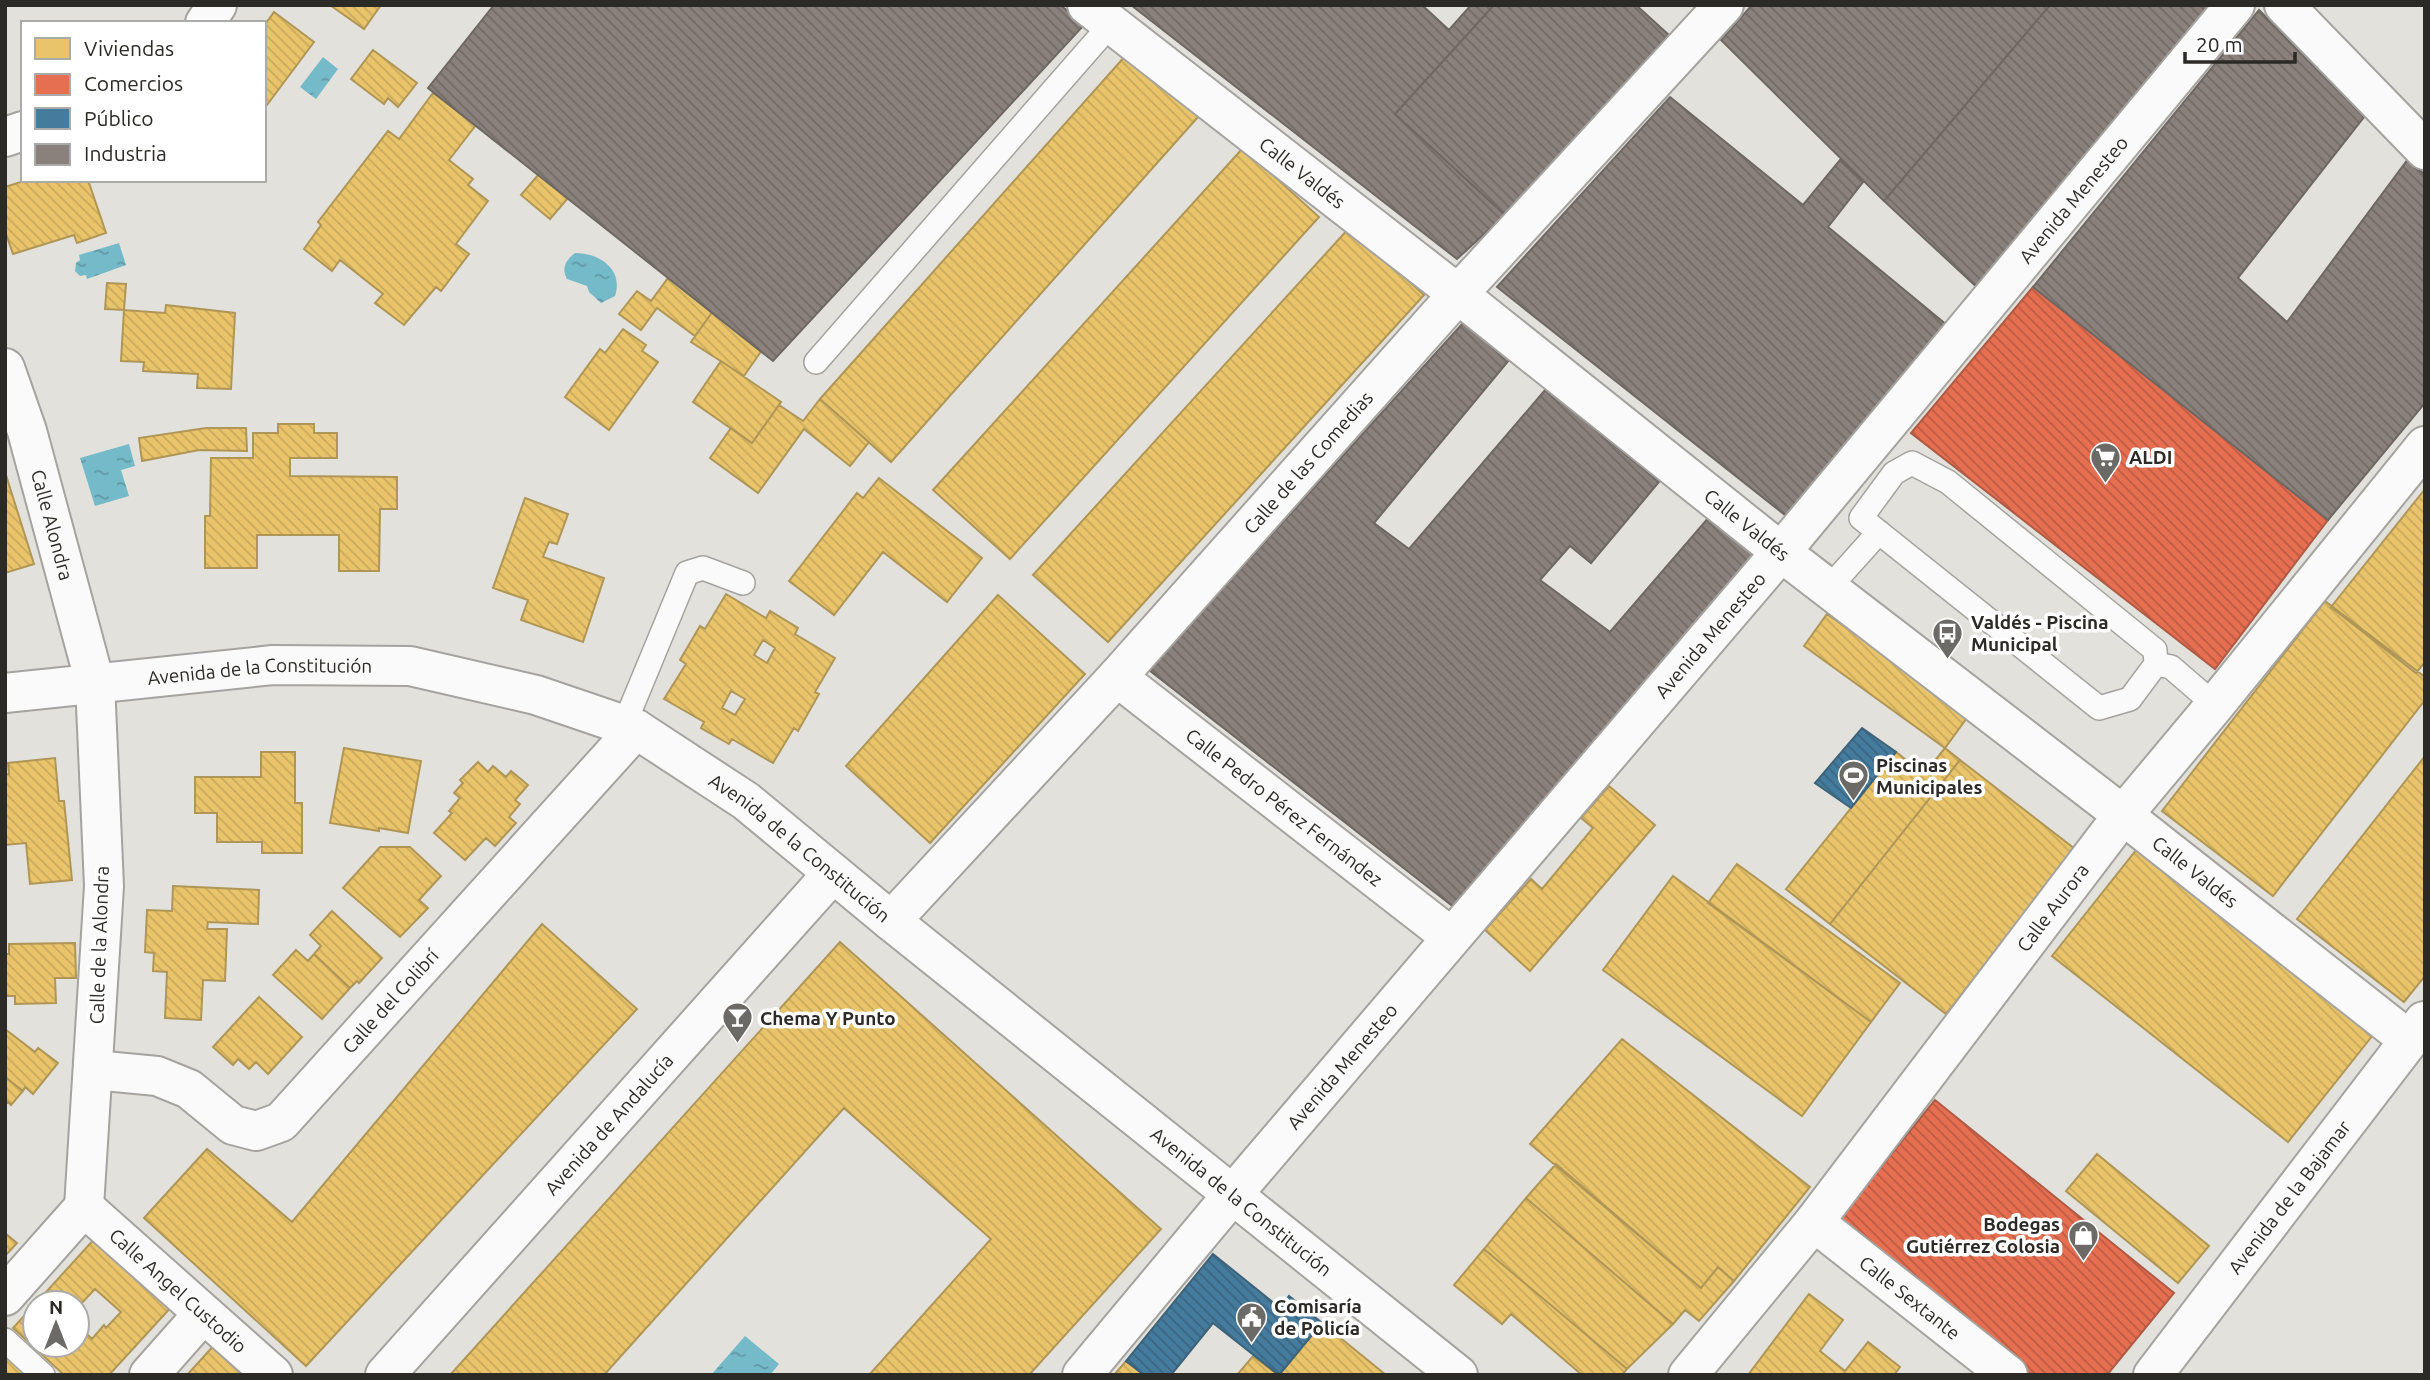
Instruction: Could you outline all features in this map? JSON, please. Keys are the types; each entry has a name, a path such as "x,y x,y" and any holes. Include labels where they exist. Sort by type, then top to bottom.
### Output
{"street":[{"path":"206,21 217,5"},
{"name":"Calle de las Comedias","path":"891,921 1116,677 1458,294 1724,5"},
{"name":"Avenida Menesteo","path":"1082,1375 1451,937 1781,552 2235,5"},
{"path":"2284,5 2425,150"},
{"name":"Calle Valdés","path":"1099,15 1458,294 1828,589 2123,815 2417,1030"},
{"name":"Calle Alondra","path":"5,368 27,431 95,683"},
{"name":"Calle Aurora","path":"1688,1375 1814,1222 2123,815 2216,705 2425,446"},
{"name":"Avenida de la Constitución","path":"5,693 273,666 410,666 536,695 630,727 746,801 891,921 1458,1375"},
{"name":"Calle Pedro Pérez Fernández","path":"1116,677 1451,937"},
{"name":"Calle de la Alondra","path":"85,1207 104,886 95,683"},
{"name":"Calle del Colibrí","path":"94,1070 157,1076 189,1089 233,1125 256,1131 281,1122 630,727"},
{"name":"Avenida de Andalucía","path":"385,1375 833,873"},
{"name":"Avenida de la Bajamar","path":"2153,1375 2417,1030"},
{"path":"5,1296 85,1207"},
{"name":"Calle Angel Custodio","path":"85,1207 273,1375"},
{"name":"Calle Sextante","path":"1814,1222 2008,1375"},
{"path":"149,1375 203,1314"}],"lane":[{"path":"816,362 1099,15"},
{"path":"1912,463 1948,482 2155,650 2156,664 2130,699 2099,708 1861,518 1894,473 1912,463"},
{"path":"1828,589 1879,532"},
{"path":"630,727 687,573 703,568 743,583"},
{"path":"2156,664 2171,667 2216,705"},
{"path":"5,1340 43,1375"}],"water":[{"path":"323,57 338,69 316,99 300,87"},
{"path":"119,243 126,265 87,279 86,275 80,276 75,271 76,263 80,260 79,255"},
{"path":"575,253 593,256 607,264 616,278 615,296 601,303 589,292 587,286 567,279 565,265"},
{"path":"129,444 135,466 121,470 129,496 95,506 80,458"},
{"path":"745,1336 779,1364 770,1375 711,1375"}],"building: Viviendas":[{"path":"330,5 381,5 364,29"},
{"path":"2309,5 2425,5 2425,123"},
{"path":"2309,5 2425,5 2425,123"},
{"path":"274,12 314,42 267,105 266,104 266,23"},
{"path":"373,50 417,83 398,107 388,98 384,104 351,79"},
{"path":"1127,54 1198,117 891,462 820,399"},
{"path":"433,93 476,125 449,160 473,179 468,185 488,201 456,244 469,254 441,291 436,287 404,325 375,303 383,294 340,260 332,271 304,249 321,225 318,222 388,131 399,139"},
{"path":"1243,148 1319,217 1010,559 933,490"},
{"path":"539,174 568,198 550,219 521,195"},
{"path":"21,182 89,182 106,233 77,243 74,235 13,254 5,231 5,187"},
{"path":"1350,227 1424,295 1108,642 1033,575"},
{"path":"668,278 713,311 695,336 657,308 641,330 619,314 637,291 651,301"},
{"path":"107,283 126,284 124,310 105,309"},
{"path":"166,305 235,313 231,389 197,388 198,374 143,371 144,362 121,361 124,310 165,313"},
{"path":"713,311 762,350 744,376 691,342"},
{"path":"623,329 646,345 642,351 658,362 609,430 565,397 600,349 605,353"},
{"path":"721,361 781,402 752,443 693,402"},
{"path":"820,399 869,442 850,466 804,429 758,493 710,458 731,428 752,443 779,405 803,421"},
{"path":"278,424 314,424 314,433 337,433 337,458 290,458 290,476 397,477 397,509 380,509 379,571 339,571 339,535 257,535 257,568 205,568 205,516 210,516 211,458 253,458 253,433 278,433"},
{"path":"206,428 246,428 247,451 199,450 142,461 139,438"},
{"path":"5,472 34,564 5,573"},
{"path":"879,478 982,558 947,602 883,552 834,615 789,581 857,493 863,498"},
{"path":"2425,489 2425,662 2416,673 2331,607"},
{"path":"525,498 568,514 557,544 549,542 543,557 604,578 583,642 521,620 528,600 493,588"},
{"path":"726,594 766,618 770,611 798,628 795,634 835,658 815,692 819,694 798,731 794,728 773,763 732,739 729,744 701,728 704,722 664,699 686,664 680,660 700,626 705,629","holes":["763,640 775,648 767,663 754,655","731,691 745,699 735,715 722,708"]},
{"path":"998,595 1085,674 930,843 846,766"},
{"path":"2325,601 2425,677 2425,700 2273,896 2162,811"},
{"path":"1827,614 1969,715 1945,748 1804,646"},
{"path":"344,748 421,761 408,833 330,823"},
{"path":"1945,748 1960,760 1830,924 1786,889 1896,752 1924,774"},
{"path":"261,752 295,752 295,803 302,803 302,853 262,853 262,842 217,842 217,813 195,813 195,777 261,777"},
{"path":"2425,756 2425,976 2404,1002 2297,919"},
{"path":"55,758 59,801 64,801 72,880 30,884 26,843 5,845 5,775 9,774 8,763"},
{"path":"1960,760 2075,849 1946,1014 1830,924"},
{"path":"478,762 488,772 493,766 506,777 511,771 528,785 515,800 520,804 509,817 516,823 495,846 486,838 465,860 434,833 452,813 449,811 460,798 454,793 463,783 460,780"},
{"path":"1609,786 1655,825 1530,971 1485,930 1531,879 1542,889 1593,828 1581,818"},
{"path":"380,847 410,847 441,876 419,900 428,908 400,937 343,888"},
{"path":"2137,849 2373,1035 2288,1142 2052,956"},
{"path":"1737,864 1900,983 1871,1022 1708,903"},
{"path":"1673,876 1871,1022 1802,1116 1603,970"},
{"path":"173,886 259,890 258,924 208,922 207,929 227,929 225,981 203,980 201,1020 165,1018 167,972 153,971 154,953 145,952 147,910 172,911"},
{"path":"332,911 382,958 359,983 357,981 350,988 314,954 321,946 310,935"},
{"path":"542,924 637,1009 306,1366 144,1218 207,1149 292,1222"},
{"path":"840,942 1161,1229 1029,1375 869,1375 991,1239 844,1108 604,1375 450,1375"},
{"path":"75,943 76,978 55,978 56,1003 15,1004 15,996 5,996 5,954 9,954 9,944"},
{"path":"296,950 308,961 314,954 350,988 322,1019 273,975"},
{"path":"259,997 302,1037 268,1074 256,1062 249,1069 238,1059 233,1065 213,1047"},
{"path":"5,1029 35,1052 38,1048 58,1063 33,1094 25,1087 23,1091 5,1077"},
{"path":"1622,1039 1810,1187 1734,1281 1718,1267 1701,1288 1530,1144"},
{"path":"5,1077 23,1091 11,1105 8,1102 5,1105"},
{"path":"2097,1154 2209,1246 2178,1283 2066,1191"},
{"path":"1556,1164 1701,1288 1718,1267 1734,1281 1699,1321 1685,1310 1673,1324 1526,1198"},
{"path":"1526,1198 1673,1324 1627,1369 1484,1249"},
{"path":"5,1233 17,1243 5,1256"},
{"path":"98,1235 174,1304 109,1375 64,1375 47,1359 91,1359 91,1338 104,1325 106,1328 121,1312 95,1289 91,1293 91,1289 49,1289"},
{"path":"1484,1249 1627,1369 1622,1375 1582,1375 1511,1314 1502,1324 1454,1285"},
{"path":"1809,1294 1843,1320 1820,1351 1845,1371 1868,1342 1900,1367 1894,1375 1748,1375"},
{"path":"21,1319 21,1335 13,1328"},
{"path":"1322,1323 1386,1375 1279,1375"},
{"path":"217,1342 254,1375 187,1375"},
{"path":"5,1354 28,1375 5,1375"},
{"path":"1253,1356 1278,1375 1237,1375"},
{"path":"1126,1361 1144,1375 1114,1375"}],"building: Comercios":[{"path":"2033,287 2328,520 2215,669 1911,433"},
{"path":"1935,1100 2174,1293 2107,1375 2032,1375 1839,1219"}],"building: Público":[{"path":"1862,728 1896,752 1851,808 1815,783"},
{"path":"1213,1254 1280,1308 1289,1296 1322,1323 1279,1375 1213,1323 1171,1375 1144,1375 1126,1361"}],"building: Industria":[{"path":"494,5 1060,5 1085,24 773,361 428,88"},
{"path":"1131,5 1422,5 1449,30 1471,5 1494,5 1395,114 1505,215 1457,259"},
{"path":"1494,5 1636,5 1669,35 1505,215 1395,114"},
{"path":"1752,5 2050,5 1884,201 1721,40"},
{"path":"2050,5 2225,5 1981,291 1884,201"},
{"path":"2259,10 2364,117 2238,278 2287,322 2408,159 2425,175 2425,403 2328,520 2033,287"},
{"path":"1670,97 1803,205 1840,160 1863,182 1828,227 1948,326 1790,519 1497,287"},
{"path":"1464,322 1509,360 1374,523 1409,549 1546,389 1659,482 1591,563 1570,546 1540,580 1610,632 1709,517 1757,553 1459,911 1149,670"}],"place":[{"name":"ALDI","path":"2106,484"},
{"name":"Valdés - Piscina Municipal","path":"1948,660"},
{"name":"Piscinas Municipales","path":"1853,803"},
{"name":"Chema Y Punto","path":"737,1045"},
{"name":"Bodegas Gutiérrez Colosia","path":"2083,1262"},
{"name":"Comisaría de Policía","path":"1251,1344"}]}
